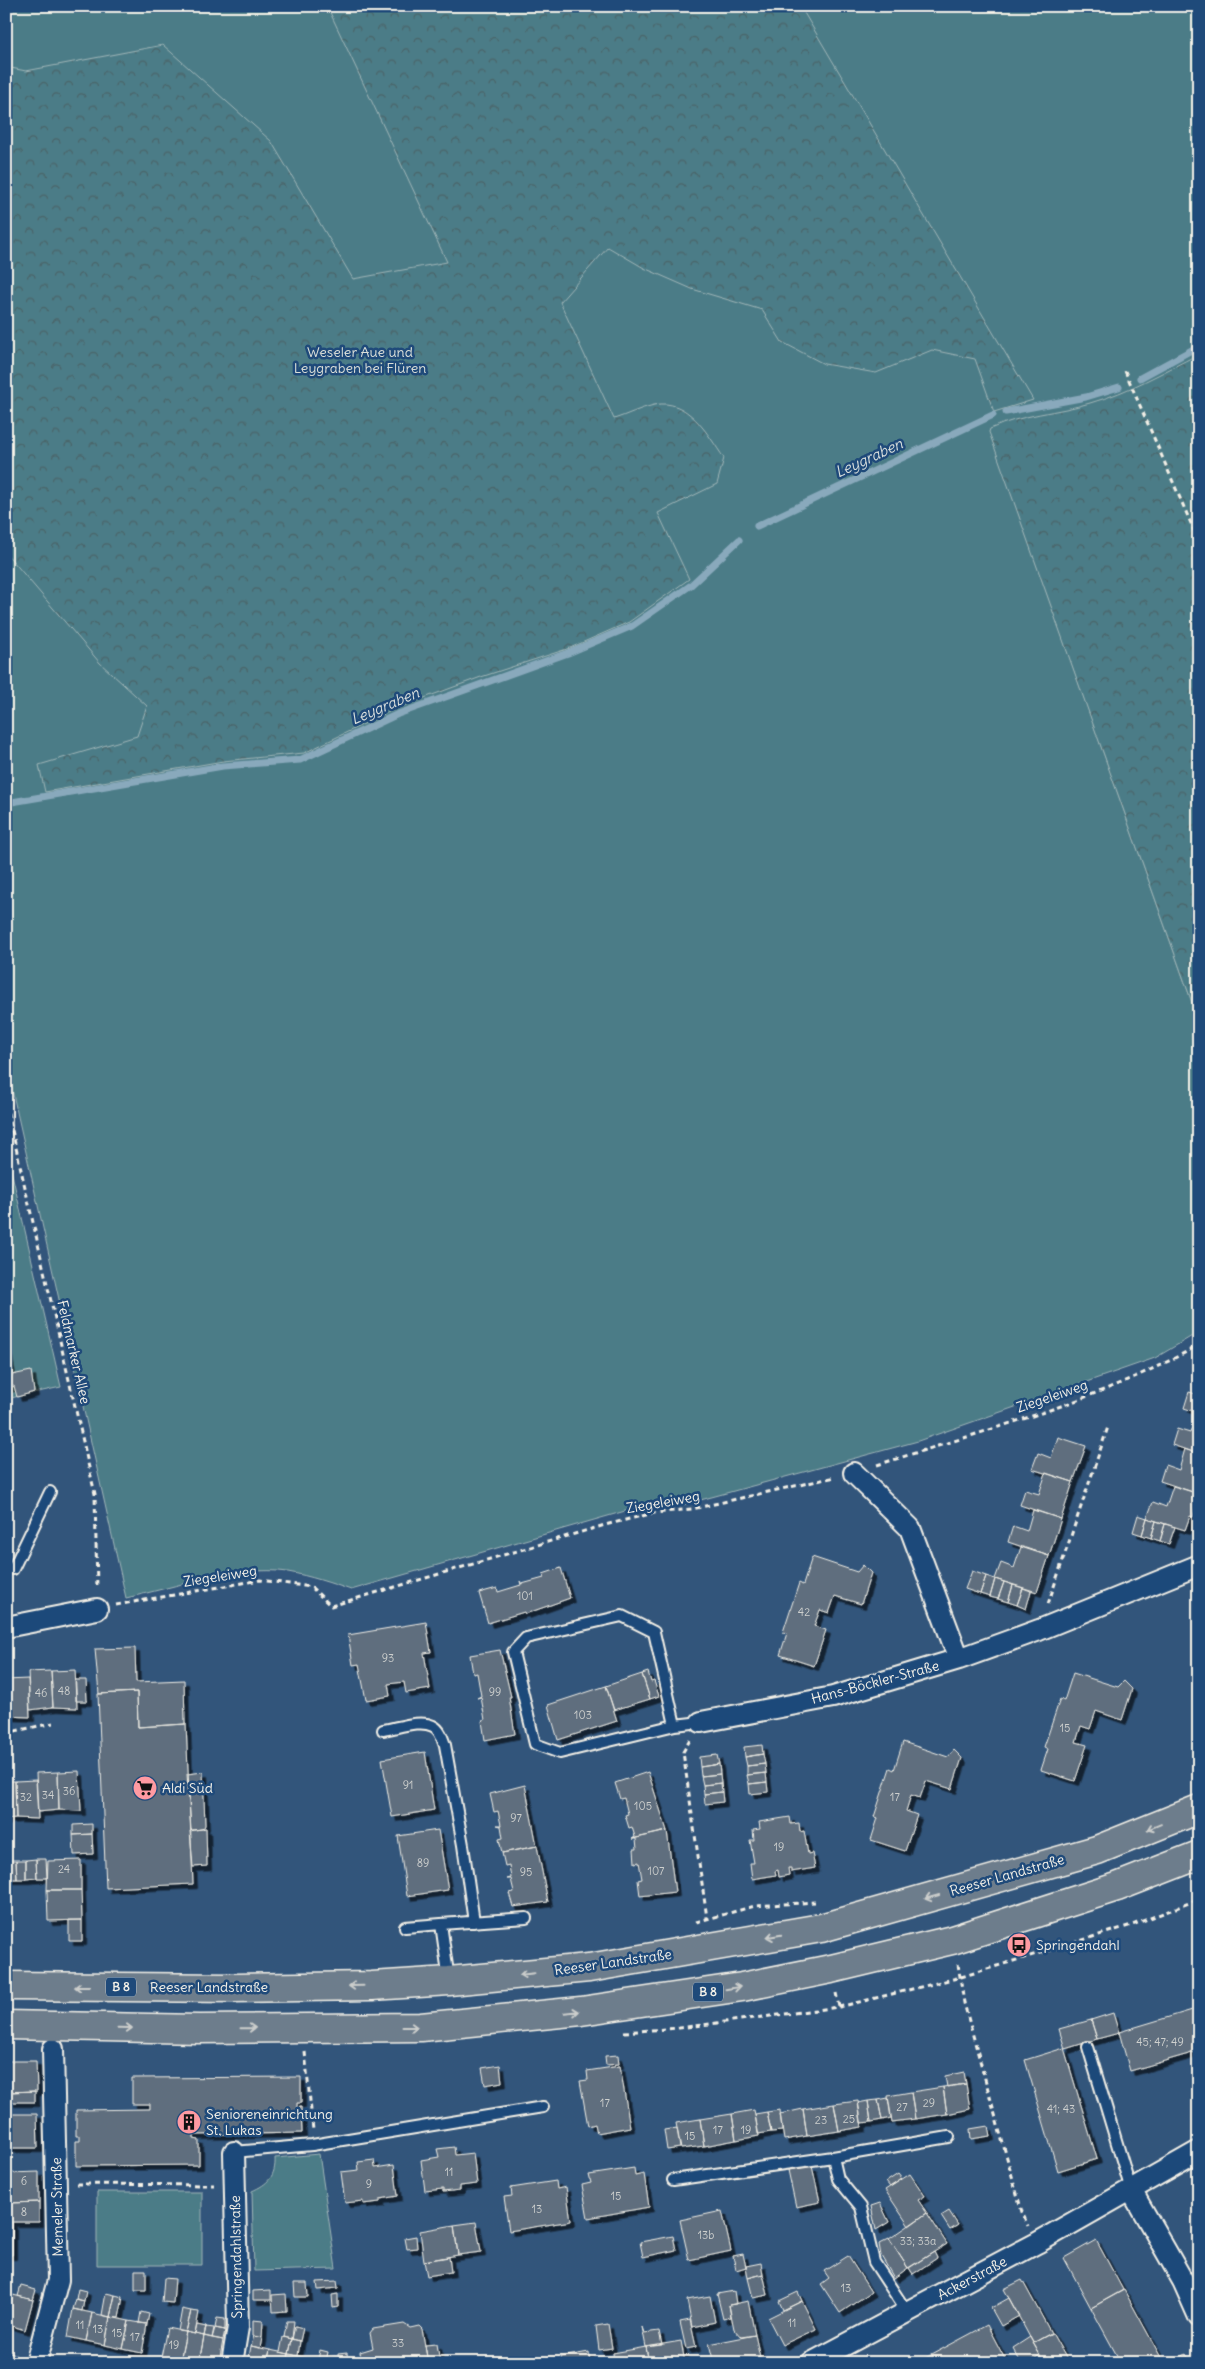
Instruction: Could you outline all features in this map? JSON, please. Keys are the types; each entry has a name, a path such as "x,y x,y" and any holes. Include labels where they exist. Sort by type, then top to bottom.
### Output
{"main road":[{"name":"Reeser Landstraße","path":"6,1986 236,1988 372,1986 449,1982 589,1968 821,1928 1097,1850 1199,1809"},
{"name":"B 8","path":"6,2025 199,2029 421,2027 581,2011 742,1987 831,1969 952,1940 1117,1887 1199,1855"}],"street":[{"name":"Hans-Böckler-Straße","path":"854,1473 910,1528 959,1659"},
{"name":"Hans-Böckler-Straße","path":"701,1722 833,1696 959,1659 1039,1630 1199,1565"},
{"path":"6,1627 97,1608"},
{"name":"Memeler Straße","path":"36,2363 58,2280 58,2184 53,2049"},
{"name":"Ackerstraße","path":"811,2363 1037,2243 1199,2151"},
{"name":"Springendahlstraße","path":"232,2363 238,2327 234,2152"},
{"path":"1131,2190 1183,2281 1199,2317"}],"lane":[{"path":"6,1569 13,1569 50,1492"},
{"path":"675,1726 654,1632 622,1616 526,1638 513,1652 535,1744 560,1753 675,1726 701,1722"},
{"path":"382,1730 421,1724 434,1726 440,1732 445,1745 463,1845 474,1922"},
{"path":"404,1927 526,1918"},
{"path":"442,1924 449,1982"},
{"path":"1088,2048 1131,2190"},
{"path":"234,2152 312,2146 543,2107"},
{"path":"673,2180 833,2157 949,2137"},
{"path":"833,2157 838,2179 861,2207 874,2262 907,2312"}],"path":[{"path":"1125,371 1199,542"},
{"name":"Feldmarker Allee","path":"6,1104 95,1494 97,1608"},
{"name":"Ziegeleiweg","path":"97,1608 260,1580 311,1587 331,1606 605,1525 654,1513 692,1509 854,1473 1100,1392 1157,1368 1199,1345"},
{"path":"1039,1630 1108,1427"},
{"path":"701,1722 683,1752 707,1918"},
{"path":"6,1732 53,1723"},
{"path":"689,1925 707,1918 755,1906 819,1901"},
{"path":"952,1940 961,1977 964,2003 1022,2212 1037,2243"},
{"path":"305,2048 313,2132 312,2146"},
{"path":"58,2184 235,2185"}],"green space":[{"name":"Weseler Aue und Leygraben bei Flüren","path":"327,6 800,6 1033,400 994,412 975,359 932,350 876,373 824,364 782,342 762,310 692,289 644,268 608,247 560,302 614,419 654,405 666,404 677,407 687,412 696,420 724,458 717,484 658,513 689,579 629,622 570,648 481,677 397,708 304,753 223,761 45,792 39,765 137,736 147,706 100,663 6,553 6,67 26,71 163,45 271,141 353,279 447,262"},
{"path":"1199,6 1199,1010 991,436 1199,1022 1199,1332 1155,1358 918,1441 682,1505 660,1501 351,1590 288,1572 269,1571 228,1574 126,1598 6,1063 6,7"},
{"path":"1199,354 1199,1022 989,432 990,429 1014,420 1078,406 1118,393"},
{"path":"6,1148 61,1387 6,1399"},
{"path":"319,2154 336,2269 254,2271 252,2191 270,2179 274,2170 275,2158"},
{"path":"97,2192 202,2192 202,2265 97,2265"}],"building":[{"path":"6,1344 12,1375 31,1371 34,1392 17,1397 14,1386 6,1388"},
{"path":"1189,1392 1199,1395 1199,1413 1184,1408"},
{"path":"1198,1412 1199,1454 1172,1445 1177,1429 1190,1433"},
{"path":"1058,1437 1086,1446 1073,1482 1032,1469 1038,1453 1051,1458"},
{"path":"1185,1449 1199,1454 1199,1494 1160,1481 1165,1465 1179,1470"},
{"path":"1046,1473 1073,1482 1061,1519 1020,1505 1025,1490 1039,1494"},
{"path":"1173,1486 1199,1494 1193,1517 1190,1516 1185,1530 1147,1518 1153,1502 1166,1507"},
{"path":"1033,1510 1061,1519 1049,1556 1008,1542 1013,1526 1027,1531"},
{"path":"1138,1515 1147,1518 1142,1535 1133,1532"},
{"path":"1147,1518 1156,1521 1151,1538 1142,1535"},
{"path":"1156,1521 1165,1524 1160,1541 1151,1538"},
{"path":"1165,1524 1175,1527 1169,1544 1160,1541"},
{"path":"1021,1547 1049,1556 1037,1592 995,1579 1001,1563 1014,1568"},
{"path":"812,1557 857,1572 863,1565 871,1573 861,1604 835,1596 829,1613 820,1610 814,1626 826,1630 814,1666 780,1655 787,1633 783,1632 799,1583 803,1585"},
{"path":"561,1568 570,1598 525,1614 524,1612 488,1623 479,1593 497,1588 498,1592 521,1585 520,1581 522,1584 544,1578 543,1574"},
{"path":"972,1571 986,1576 980,1594 965,1589"},
{"path":"986,1576 995,1579 990,1597 980,1594"},
{"path":"995,1579 1004,1582 998,1599 990,1597"},
{"path":"1004,1582 1013,1585 1008,1602 998,1599"},
{"path":"1013,1585 1023,1588 1017,1605 1008,1602"},
{"path":"1023,1588 1031,1591 1026,1609 1017,1605"},
{"path":"426,1622 431,1652 424,1653 430,1689 406,1693 404,1682 388,1684 390,1696 366,1700 359,1664 353,1665 348,1635"},
{"path":"135,1648 136,1682 184,1680 185,1724 138,1727 137,1692 99,1694 95,1649"},
{"path":"500,1650 511,1697 509,1697 515,1734 485,1740 482,1721 485,1720 481,1697 477,1698 481,1696 477,1673 473,1674 470,1655"},
{"path":"75,1670 77,1708 53,1707 51,1671"},
{"path":"51,1671 53,1707 30,1710 28,1672"},
{"path":"648,1672 651,1682 654,1681 659,1696 650,1699 642,1674"},
{"path":"1073,1673 1118,1687 1124,1681 1132,1689 1122,1720 1096,1711 1090,1729 1081,1726 1076,1742 1087,1745 1075,1781 1041,1770 1048,1749 1044,1747 1060,1699 1064,1701"},
{"path":"642,1674 650,1699 614,1710 606,1686"},
{"path":"28,1679 30,1717 7,1716 6,1680"},
{"path":"75,1680 86,1680 87,1701 76,1701"},
{"path":"606,1686 617,1721 558,1740 548,1705"},
{"name":"Aldi Süd","path":"137,1692 138,1727 186,1724 193,1884 106,1888 98,1694"},
{"path":"903,1742 948,1757 954,1750 962,1758 952,1789 926,1781 920,1798 911,1795 906,1811 917,1815 905,1851 871,1840 878,1818 874,1817 890,1768 894,1770"},
{"path":"762,1745 763,1754 745,1757 744,1747"},
{"path":"425,1752 434,1810 392,1817 382,1759"},
{"path":"763,1754 765,1764 747,1766 745,1757"},
{"path":"717,1755 719,1764 700,1767 699,1757"},
{"path":"719,1764 720,1774 701,1776 700,1767"},
{"path":"765,1764 766,1773 747,1775 747,1766"},
{"path":"79,1771 81,1811 59,1810 58,1772"},
{"path":"58,1772 59,1810 38,1812 36,1773"},
{"path":"203,1772 205,1825 203,1829 191,1830 187,1774"},
{"path":"648,1772 667,1831 632,1839 635,1837 632,1827 629,1828 625,1815 628,1814 624,1798 620,1799 615,1783"},
{"path":"766,1773 767,1782 749,1784 747,1775"},
{"path":"720,1774 721,1783 703,1785 701,1776"},
{"path":"36,1780 38,1819 16,1818 15,1781"},
{"path":"6,1781 15,1781 16,1818 6,1819"},
{"path":"767,1782 768,1792 750,1794 749,1784"},
{"path":"721,1783 722,1792 704,1794 703,1785"},
{"path":"525,1785 537,1846 502,1853 499,1839 503,1838 501,1826 497,1825 501,1825 498,1811 494,1812 490,1794"},
{"path":"722,1792 723,1802 705,1804 704,1794"},
{"path":"790,1817 791,1824 799,1823 800,1832 804,1831 808,1854 812,1853 815,1868 791,1872 791,1868 788,1868 789,1875 779,1877 778,1870 775,1871 776,1875 752,1879 750,1863 754,1863 750,1840 754,1840 753,1830 760,1829 759,1822"},
{"path":"92,1824 92,1834 73,1835 73,1825"},
{"path":"206,1828 207,1866 193,1867 190,1831"},
{"path":"438,1830 448,1890 407,1896 398,1836"},
{"path":"667,1831 675,1892 640,1896 638,1880 642,1879 639,1862 635,1863 634,1849 637,1849 636,1839 632,1839"},
{"path":"92,1834 93,1854 74,1855 73,1835"},
{"path":"537,1846 548,1902 513,1907 509,1893 514,1892 511,1879 507,1879 511,1878 509,1865 505,1866 502,1853"},
{"path":"36,1859 37,1878 26,1879 26,1860"},
{"path":"36,1859 46,1859 47,1878 37,1878"},
{"path":"6,1860 16,1860 17,1879 7,1879"},
{"path":"16,1860 26,1860 26,1879 17,1879"},
{"path":"81,1860 81,1890 47,1890 48,1861"},
{"path":"47,1890 81,1890 82,1920 48,1921"},
{"path":"69,1920 82,1920 82,1941 69,1941"},
{"path":"1199,2008 1199,2051 1130,2071 1119,2032"},
{"path":"1113,2013 1119,2033 1097,2039 1091,2020"},
{"path":"1091,2020 1097,2039 1065,2049 1059,2029"},
{"path":"1064,2048 1097,2159 1058,2171 1025,2060"},
{"path":"618,2055 619,2064 606,2065 605,2056"},
{"path":"6,2061 36,2061 37,2091 6,2092"},
{"path":"500,2065 502,2082 485,2085 482,2068"},
{"path":"620,2066 630,2127 597,2133 595,2124 588,2126 580,2081 588,2080 587,2071"},
{"path":"964,2072 966,2084 947,2087 945,2076"},
{"name":"Senioreneinrichtung St. Lukas","path":"301,2077 301,2103 297,2103 297,2108 301,2107 302,2133 194,2135 194,2139 199,2140 199,2165 76,2166 76,2141 80,2141 80,2136 76,2136 76,2110 150,2109 150,2104 132,2104 132,2078"},
{"path":"966,2084 970,2109 947,2114 943,2087"},
{"path":"943,2087 947,2114 915,2119 911,2092"},
{"path":"35,2091 35,2102 10,2102 10,2092"},
{"path":"911,2092 915,2119 892,2122 888,2096"},
{"path":"888,2098 891,2118 882,2120 878,2100"},
{"path":"878,2100 882,2120 871,2122 868,2101"},
{"path":"858,2101 862,2127 839,2131 834,2104"},
{"path":"868,2101 871,2122 861,2123 858,2103"},
{"path":"834,2104 839,2131 807,2136 803,2109"},
{"path":"803,2109 807,2136 784,2140 780,2114"},
{"path":"754,2110 759,2136 736,2140 732,2114"},
{"path":"780,2110 782,2131 771,2132 767,2112"},
{"path":"767,2112 771,2132 758,2134 755,2114"},
{"path":"6,2114 37,2114 38,2148 6,2148"},
{"path":"732,2114 736,2140 704,2146 700,2119"},
{"path":"700,2119 704,2146 681,2149 676,2123"},
{"path":"988,2126 990,2136 971,2139 970,2129"},
{"path":"677,2128 680,2148 667,2150 664,2130"},
{"path":"454,2147 455,2155 473,2153 477,2184 460,2186 460,2190 443,2192 443,2189 425,2191 421,2160 439,2157 437,2149"},
{"path":"374,2160 375,2168 394,2165 398,2196 380,2199 380,2202 363,2204 363,2201 345,2203 341,2172 359,2170 358,2162"},
{"path":"812,2166 820,2202 796,2207 788,2170"},
{"path":"634,2168 635,2176 644,2174 649,2207 588,2218 582,2185 591,2183 589,2175"},
{"path":"39,2172 39,2202 10,2203 9,2173"},
{"path":"898,2174 902,2179 890,2187 886,2182"},
{"path":"910,2174 925,2196 918,2200 927,2213 909,2226 885,2190"},
{"path":"556,2181 557,2189 566,2187 571,2221 509,2231 504,2197 512,2196 511,2188"},
{"path":"39,2202 39,2222 10,2222 10,2203"},
{"path":"6,2203 10,2203 12,2255 6,2255"},
{"path":"880,2203 889,2222 876,2230 871,2206"},
{"path":"722,2211 731,2251 689,2260 680,2220"},
{"path":"949,2211 958,2225 950,2230 941,2216"},
{"path":"927,2213 947,2244 908,2268 889,2239"},
{"path":"476,2222 481,2252 458,2255 454,2225"},
{"path":"454,2225 458,2255 424,2261 420,2231"},
{"path":"416,2236 417,2248 407,2249 405,2238"},
{"path":"673,2236 676,2250 643,2257 640,2242"},
{"path":"889,2239 908,2268 894,2278 881,2256 879,2244"},
{"path":"1096,2240 1123,2290 1091,2308 1064,2258"},
{"path":"934,2252 937,2258 913,2274 909,2268"},
{"path":"743,2254 746,2267 736,2270 733,2256"},
{"path":"848,2256 871,2292 840,2313 821,2284 829,2278 824,2271"},
{"path":"449,2257 451,2272 427,2276 424,2261"},
{"path":"761,2263 763,2274 748,2278 746,2266"},
{"path":"135,2270 146,2270 146,2290 135,2290"},
{"path":"763,2274 768,2295 753,2298 748,2278"},
{"path":"164,2278 175,2279 173,2303 162,2302"},
{"path":"1022,2280 1051,2333 1033,2343 1004,2289"},
{"path":"337,2281 338,2288 318,2290 317,2282"},
{"path":"294,2283 307,2283 308,2297 295,2297"},
{"path":"21,2286 36,2290 33,2300 18,2296"},
{"path":"78,2289 86,2291 84,2301 76,2299"},
{"path":"271,2290 271,2300 253,2300 253,2291"},
{"path":"1124,2290 1164,2363 1121,2363 1091,2308"},
{"path":"734,2291 736,2304 729,2305 731,2317 723,2319 717,2294"},
{"path":"798,2292 802,2301 783,2310 779,2301"},
{"path":"106,2293 115,2295 110,2317 102,2315"},
{"path":"286,2294 287,2311 273,2312 272,2295"},
{"path":"338,2294 338,2307 333,2308 332,2295"},
{"path":"13,2295 33,2300 25,2330 6,2324 6,2301 11,2302"},
{"path":"115,2295 123,2297 119,2318 110,2317"},
{"path":"710,2296 715,2322 692,2327 687,2300"},
{"path":"1009,2298 1019,2316 1001,2326 991,2308"},
{"path":"76,2299 84,2301 82,2311 73,2309"},
{"path":"748,2301 755,2335 741,2337 734,2329 729,2305"},
{"path":"802,2301 816,2329 782,2345 768,2318"},
{"path":"73,2309 92,2313 86,2341 68,2337"},
{"path":"182,2309 191,2311 186,2332 178,2331"},
{"path":"191,2311 199,2312 195,2334 186,2332"},
{"path":"141,2312 149,2314 147,2324 139,2323"},
{"path":"92,2313 110,2317 105,2345 86,2341"},
{"path":"110,2317 129,2321 123,2349 105,2345"},
{"path":"217,2318 225,2319 225,2330 215,2328"},
{"path":"253,2320 263,2321 262,2338 253,2336"},
{"path":"690,2320 696,2347 686,2349 680,2322"},
{"path":"129,2321 147,2324 142,2353 123,2349"},
{"path":"287,2321 294,2321 292,2339 284,2337"},
{"path":"404,2324 410,2328 419,2326 422,2329 428,2363 362,2363 360,2352 373,2348 370,2333 373,2329"},
{"path":"608,2324 612,2348 599,2350 596,2326"},
{"path":"197,2325 206,2327 204,2336 195,2334"},
{"path":"987,2325 1006,2361 916,2363"},
{"path":"295,2326 303,2328 300,2341 292,2339"},
{"path":"206,2327 214,2328 212,2338 204,2336"},
{"path":"642,2327 644,2333 659,2331 662,2345 646,2347"},
{"path":"167,2328 186,2332 180,2361 161,2357"},
{"path":"215,2328 225,2330 223,2340 212,2338"},
{"path":"186,2332 204,2336 199,2363 180,2361"},
{"path":"1052,2333 1069,2363 1044,2363 1033,2343"},
{"path":"755,2335 760,2357 734,2363 714,2363 709,2344"},
{"path":"204,2336 223,2340 219,2363 199,2363"},
{"path":"254,2336 262,2338 260,2348 251,2346"},
{"path":"283,2337 292,2339 289,2354 280,2352"},
{"path":"1030,2337 1040,2355 1027,2363 1021,2363 1013,2348"},
{"path":"292,2339 300,2341 298,2356 289,2354"},
{"path":"681,2341 685,2363 649,2363 646,2347"},
{"path":"437,2344 440,2363 428,2363 425,2345"},
{"path":"251,2346 270,2350 267,2363 248,2363"},
{"path":"646,2347 649,2363 614,2363 613,2353"},
{"path":"270,2350 289,2354 287,2363 267,2363"},
{"path":"320,2350 328,2352 326,2362 318,2360"},
{"path":"589,2352 590,2363 562,2363 561,2357"},
{"path":"347,2353 348,2363 339,2363 338,2354"},
{"path":"289,2354 307,2358 306,2363 287,2363"},
{"path":"1186,2354 1191,2363 1171,2363"},
{"path":"1040,2355 1044,2363 1027,2363"}],"waterway":[{"name":"Leygraben","path":"1140,378 1199,346"},
{"name":"Leygraben","path":"1006,412 1086,397 1119,387"},
{"name":"Leygraben","path":"757,526 993,415"},
{"name":"Leygraben","path":"6,803 223,766 300,760 398,714 568,653 632,626 691,585 739,540"}],"place":[{"name":"Aldi Süd","path":"145,1788"},
{"name":"Springendahl","path":"1019,1945"},
{"name":"Senioreneinrichtung St. Lukas","path":"189,2122"}]}
